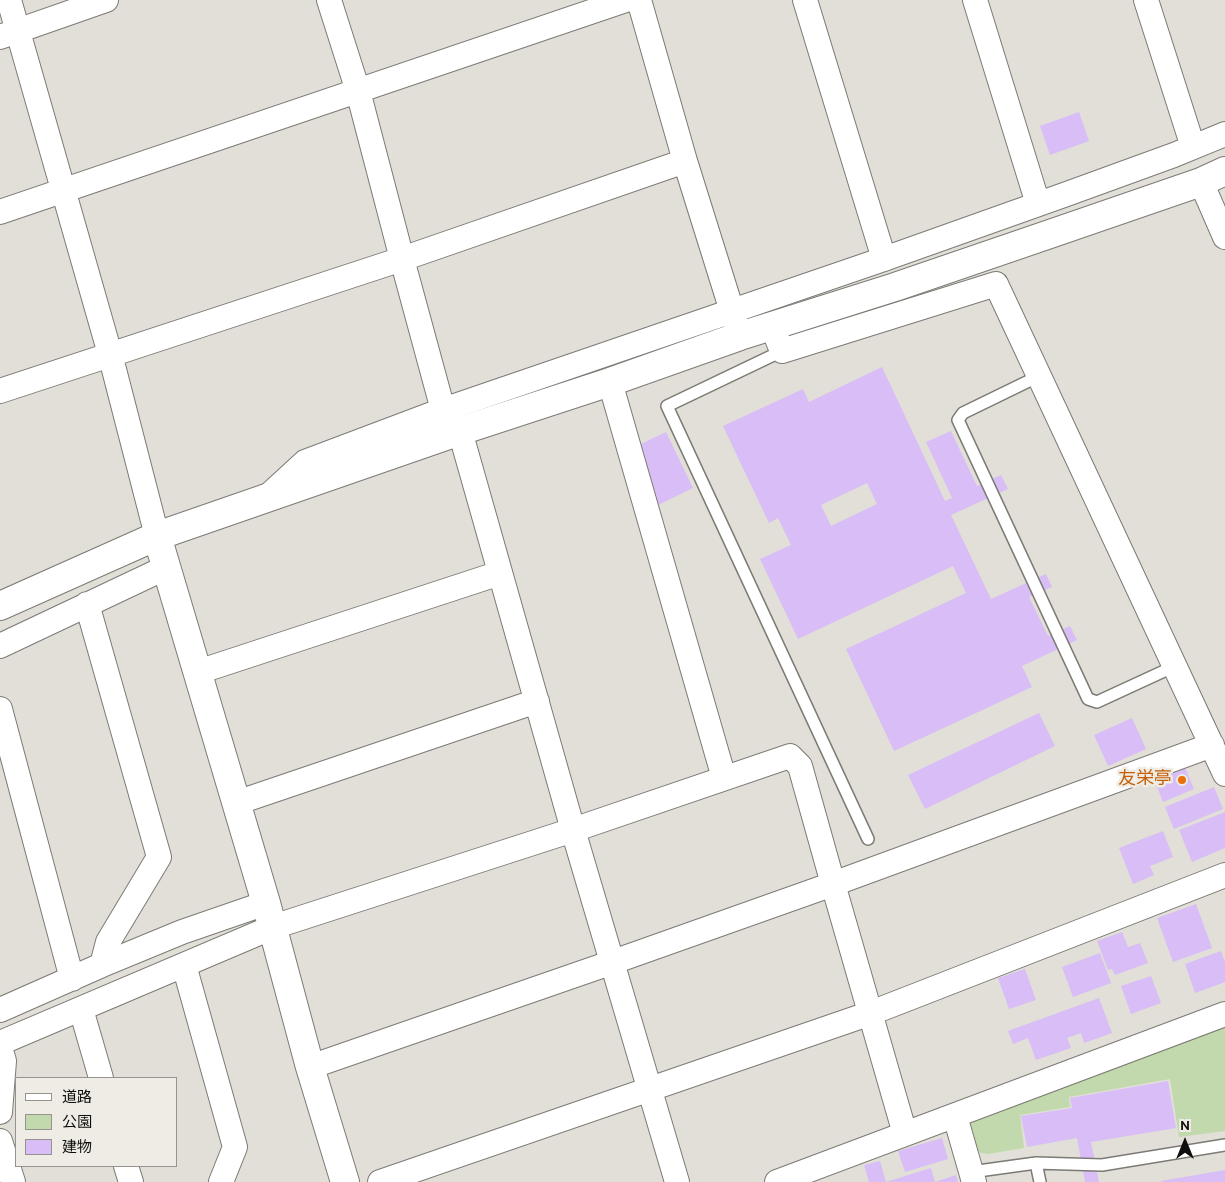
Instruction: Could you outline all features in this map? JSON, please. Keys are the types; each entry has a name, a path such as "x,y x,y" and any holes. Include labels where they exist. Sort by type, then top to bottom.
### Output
{"street":[{"path":"9,0 9,34 64,190 110,354 157,536 270,915 340,1181"},
{"path":"9,34 106,0"},
{"path":"329,0 358,91 443,410"},
{"path":"0,212 626,0"},
{"path":"639,0 740,336"},
{"path":"805,0 884,258"},
{"path":"975,0 1038,204"},
{"path":"1146,0 1193,147"},
{"path":"265,499 306,462 443,410 1038,204 1225,134"},
{"path":"0,391 402,259 686,161"},
{"path":"0,606 157,536 740,336 904,284 1213,177 1225,237"},
{"path":"772,326 782,351 996,284 1225,774"},
{"path":"610,382 724,778"},
{"path":"460,432 573,830 677,1182"},
{"path":"0,646 167,567"},
{"path":"198,672 500,573"},
{"path":"87,604 159,857 108,942 102,965"},
{"path":"236,803 537,701"},
{"path":"0,709 72,979"},
{"path":"310,1067 833,884 1212,745"},
{"path":"0,1010 182,932 270,915 573,830 790,756 800,766 905,1134"},
{"path":"380,1182 871,1013 1225,875"},
{"path":"0,1043 184,965 270,915"},
{"path":"184,965 235,1147 221,1182"},
{"path":"81,1009 101,1077"},
{"path":"776,1182 1225,1014"},
{"path":"0,1047 4,1061 0,1112"},
{"path":"955,1116 972,1177"},
{"path":"0,1141 13,1182"},
{"path":"126,1167 131,1182"}],"lane":[{"path":"782,351 667,406 868,839"},
{"path":"1039,376 963,413 958,420 1088,699 1097,702 1175,666"},
{"path":"972,1177 1036,1164 1102,1165 1225,1145"},
{"path":"1036,1164 1040,1182"}],"green space":[{"path":"1225,1025 1225,1131 1179,1137 1170,1079 1069,1097 1070,1107 1020,1115 1024,1148 988,1154 981,1153 975,1148 970,1123"}],"building":[{"path":"1079,112 1089,141 1050,155 1040,126"},
{"path":"882,367 945,501 952,498 926,442 951,431 977,486 1001,475 1008,489 951,515 991,599 1046,574 1052,587 1029,597 1048,636 1070,626 1077,640 1022,666 1032,687 894,751 846,649 966,593 953,566 798,639 760,559 791,545 778,518 769,523 723,426 803,389 809,402","holes":["867,483 877,504 831,526 821,505"]},
{"path":"666,432 693,488 656,506 639,445"},
{"path":"1039,713 1055,746 925,809 908,775"},
{"path":"1132,718 1146,749 1108,766 1094,735"},
{"path":"1184,765 1194,789 1163,802 1153,776"},
{"path":"1214,787 1223,809 1174,829 1165,807"},
{"path":"1225,812 1225,848 1192,862 1179,830"},
{"path":"1163,831 1173,857 1150,866 1154,875 1133,884 1119,848"},
{"path":"1196,904 1212,948 1173,962 1157,918"},
{"path":"1122,932 1128,947 1140,943 1148,963 1115,975 1112,969 1108,970 1097,941"},
{"path":"1221,951 1225,962 1225,982 1195,993 1185,964"},
{"path":"1100,953 1111,983 1073,997 1062,967"},
{"path":"1025,969 1036,1000 1009,1009 998,978"},
{"path":"1151,976 1161,1003 1131,1014 1121,986"},
{"path":"1099,998 1112,1033 1084,1043 1081,1033 1067,1038 1071,1048 1036,1060 1028,1038 1013,1044 1008,1031"},
{"path":"1168,1081 1176,1128 1091,1142 1099,1182 1085,1182 1077,1138 1027,1147 1021,1116 1072,1108 1070,1098"},
{"path":"942,1138 948,1159 905,1172 898,1151"},
{"path":"880,1161 886,1182 869,1182 864,1165"},
{"path":"931,1168 935,1182 886,1182"},
{"path":"1225,1170 1225,1182 1161,1182 1161,1181"},
{"path":"956,1175 958,1182 935,1182"}],"place":[{"name":"友栄亭","path":"1182,780"}]}
